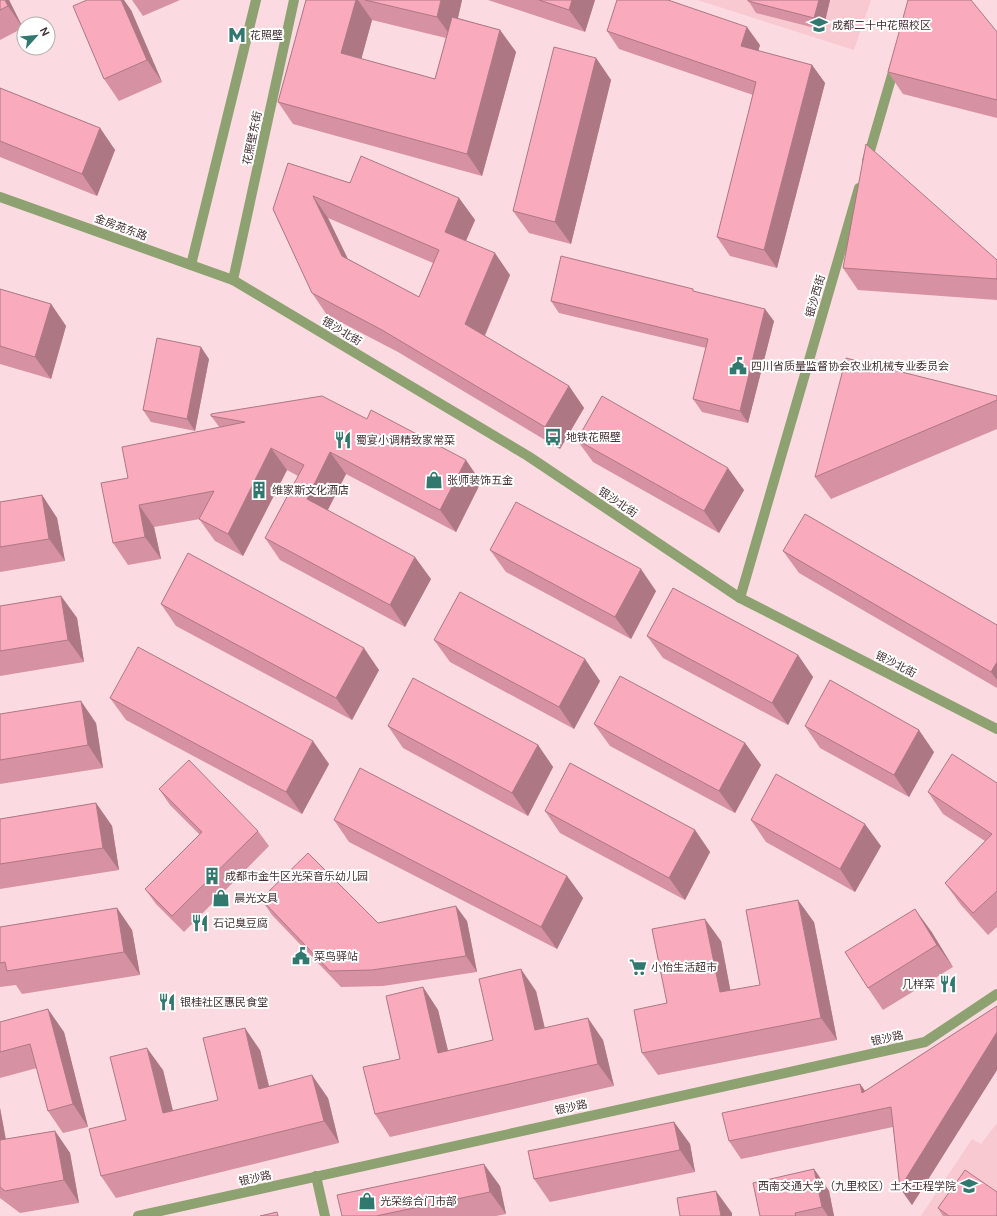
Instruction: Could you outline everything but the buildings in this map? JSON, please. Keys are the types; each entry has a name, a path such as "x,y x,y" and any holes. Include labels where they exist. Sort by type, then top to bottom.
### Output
{"street":[{"path":"191,264 256,0"},
{"name":"花照壁东街","path":"233,280 294,0"},
{"name":"银沙西街","path":"740,598 898,54"},
{"name":"金房苑东路","path":"0,197 233,280"},
{"name":"银沙北街","path":"233,280 528,456 740,598 997,729"},
{"name":"银沙路","path":"138,1216 925,1042 997,994"},
{"path":"316,1176 325,1216"}],"shaded area":[{"name":"成都二十中花照校区","path":"697,0 871,0 854,50"},
{"name":"西南交通大学（九里校区）土木工程学院","path":"997,1123 997,1216 921,1216 972,1139 981,1144"}],"place":[{"name":"成都二十中花照校区","path":"819,25"},
{"name":"花照壁","path":"237,35"},
{"name":"四川省质量监督协会农业机械专业委员会","path":"738,366"},
{"name":"地铁花照壁","path":"553,437"},
{"name":"蜀宴小调精致家常菜","path":"343,440"},
{"name":"张师装饰五金","path":"434,480"},
{"name":"维家斯文化酒店","path":"259,490"},
{"name":"成都市金牛区光荣音乐幼儿园","path":"212,876"},
{"name":"晨光文具","path":"221,898"},
{"name":"石记臭豆腐","path":"200,923"},
{"name":"菜鸟驿站","path":"301,956"},
{"name":"小怡生活超市","path":"638,967"},
{"name":"几样菜","path":"948,984"},
{"name":"银桂社区惠民食堂","path":"167,1002"},
{"name":"西南交通大学（九里校区）土木工程学院","path":"969,1186"},
{"name":"光荣综合门市部","path":"367,1201"}]}
